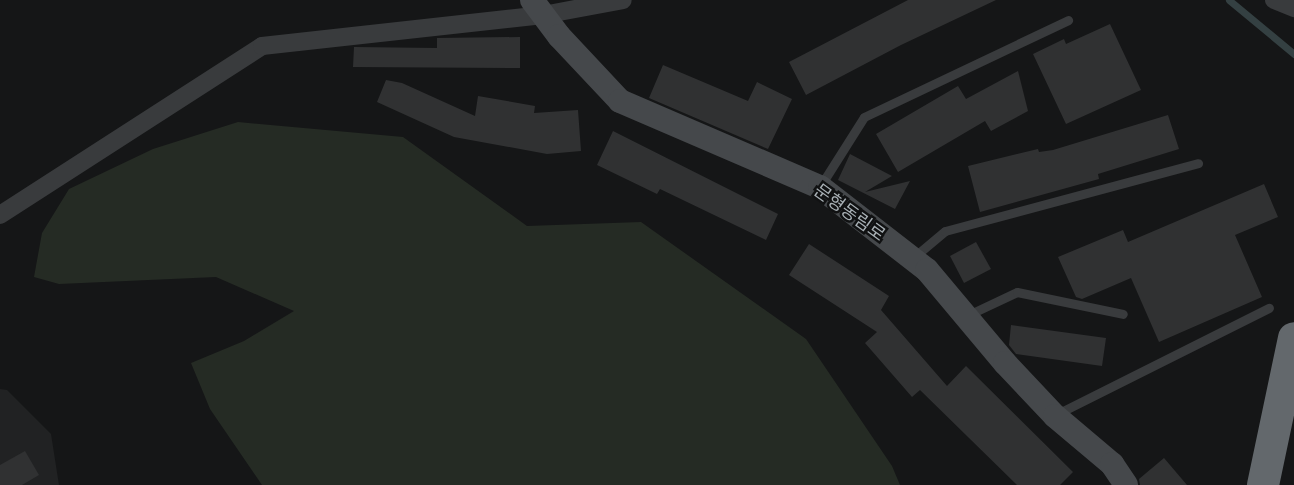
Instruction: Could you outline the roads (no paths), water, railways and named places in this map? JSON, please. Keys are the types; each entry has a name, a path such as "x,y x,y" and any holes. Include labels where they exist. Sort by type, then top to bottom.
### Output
{"highway":[{"path":"1263,485 1294,338"}],"street":[{"path":"0,215 262,46 537,8 623,0"},
{"path":"1274,0 1294,8"},
{"name":"문형동림로","path":"537,8 559,36 620,101 820,187 927,270 1055,416 1112,464 1126,485"}],"lane":[{"path":"820,187 864,117 1068,20"},
{"path":"912,258 945,231 1198,163"},
{"path":"966,316 1017,292 1123,314"},
{"path":"1055,416 1269,308"}],"waterway":[{"path":"1229,0 1294,54"}]}
